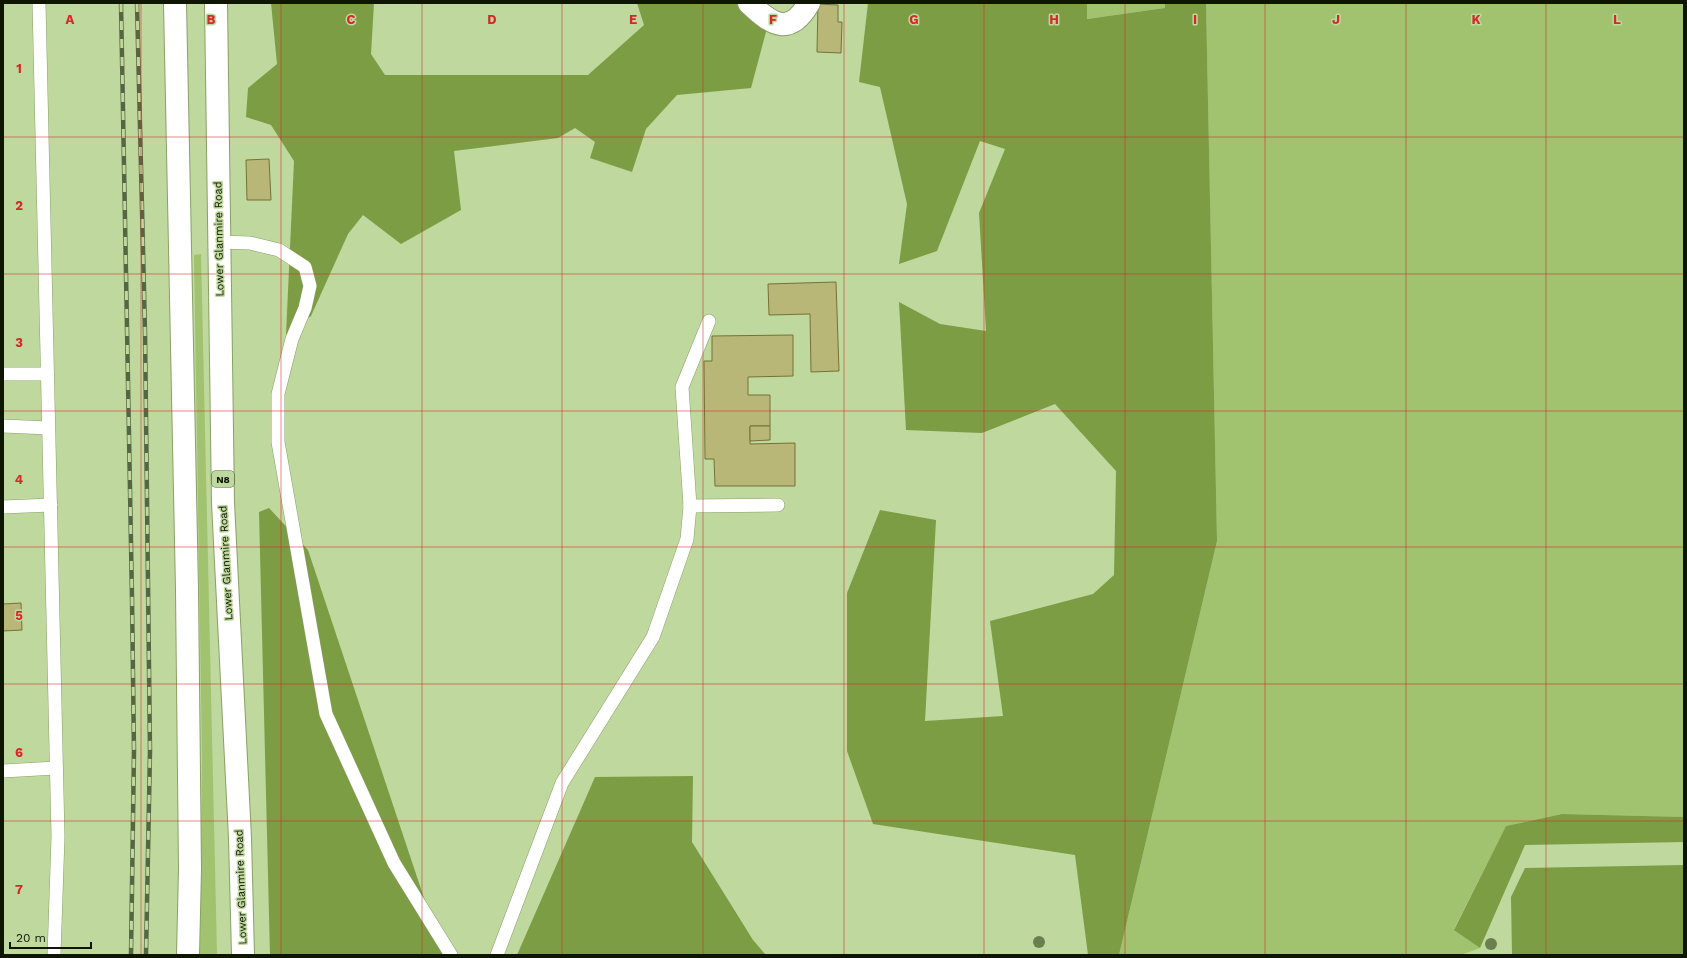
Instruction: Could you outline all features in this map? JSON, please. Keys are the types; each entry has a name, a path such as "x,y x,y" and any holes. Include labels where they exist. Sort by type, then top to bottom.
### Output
{"main road":[{"path":"175,3 187,590 190,869 188,955"},
{"name":"Lower Glanmire Road","path":"216,3 218,242 223,503 240,838 243,955"},
{"path":"749,3 775,23 789,25 798,19 809,3"}],"lane":[{"path":"39,3 58,837 54,955"},
{"path":"218,242 250,243 279,250 305,267 310,286 305,308 292,338 278,394 278,442 326,714 394,863 451,955"},
{"path":"497,955 562,783 653,637 687,539 690,506 682,387 709,321"},
{"path":"3,374 47,374"},
{"path":"3,426 48,428"},
{"path":"3,507 50,505"},
{"path":"690,506 778,505"},
{"path":"3,771 56,768"}],"green space":[{"path":"271,3 374,3 371,54 385,75 588,75 644,25 637,3 741,3 767,28 751,88 677,95 646,129 632,172 590,158 595,142 575,128 558,138 454,151 461,210 401,244 363,215 348,234 311,316 286,335 294,161 271,125 246,117 248,88 277,64"},
{"path":"868,3 1087,3 1087,19 1165,8 1165,3 1206,3 1217,541 1119,955 1088,955 1075,855 873,824 847,751 847,593 880,510 936,520 925,721 1003,716 990,621 1093,594 1114,575 1116,471 1055,404 982,433 906,430 899,302 940,324 986,331 979,213 1005,149 980,141 937,251 899,264 907,204 880,87 859,82"},
{"path":"1087,3 1165,3 1165,8 1086,19"},
{"path":"1206,3 1684,3 1684,817 1562,814 1506,826 1454,929 1480,948 1461,955 1119,955 1217,541"},
{"path":"201,254 217,955 200,955 202,756 194,255"},
{"path":"269,508 308,550 443,955 270,955 259,512"},
{"path":"693,776 692,842 753,940 766,955 517,955 595,777"},
{"path":"1562,814 1684,817 1684,842 1525,845 1480,948 1454,930 1506,826"},
{"path":"1684,865 1684,955 1512,955 1511,897 1525,868"}],"building":[{"path":"818,4 838,5 838,22 842,22 841,53 817,52"},
{"path":"269,159 271,200 247,200 246,160"},
{"path":"836,282 839,371 811,372 810,314 769,315 768,284"},
{"path":"793,335 793,376 748,377 748,395 770,395 770,426 750,426 750,444 795,443 795,486 715,486 714,459 705,459 704,361 712,361 712,336"},
{"path":"750,426 770,426 770,440 750,441"},
{"path":"21,603 22,630 3,631 3,604"}],"railway":[{"path":"121,3 134,751 131,955"},
{"path":"137,3 145,332 150,751 146,955"}]}
